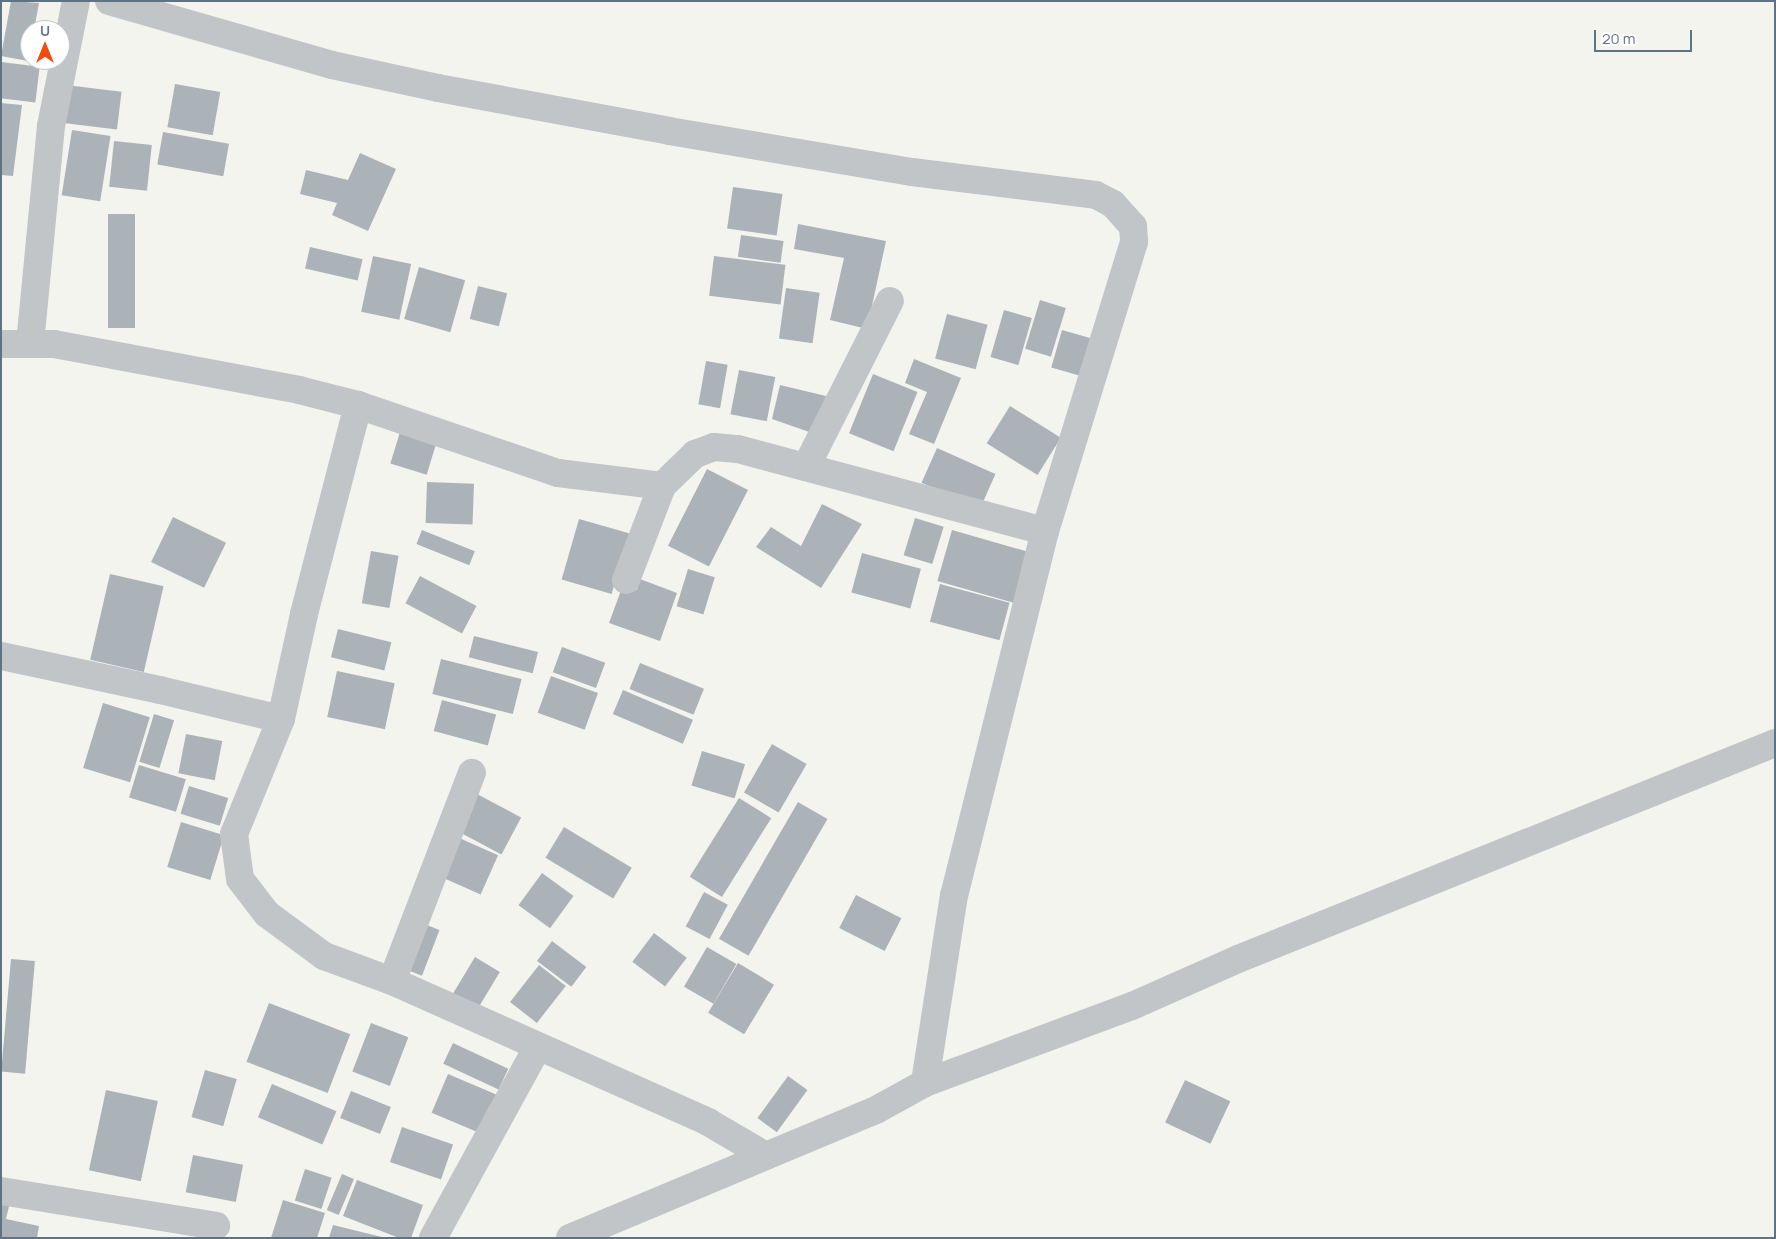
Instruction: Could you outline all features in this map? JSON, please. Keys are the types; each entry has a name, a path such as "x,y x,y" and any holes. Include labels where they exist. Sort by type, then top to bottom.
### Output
{"street":[{"path":"30,344 51,126 76,1"},
{"path":"109,1 332,65 438,88 912,172 1096,195 1113,204 1133,226 1134,242 1045,531 954,895 926,1083"},
{"path":"806,467 890,301"},
{"path":"1,344 54,344 299,390 358,405 558,472 662,486"},
{"path":"358,405 304,614 281,719 234,834 240,879 267,914 324,956 392,981 537,1048 708,1122 766,1156"},
{"path":"626,580 662,486 695,454 714,447 738,449 1045,531"},
{"path":"1,656 160,690 281,719"},
{"path":"570,1238 876,1110 926,1083 1123,1010 1238,959 1642,797 1679,779 1775,743"},
{"path":"392,981 472,773"},
{"path":"433,1238 537,1048"},
{"path":"1,1191 216,1226"}],"building":[{"path":"11,1 39,3 36,20 20,20 20,60 1,56"},
{"path":"1,62 20,64 20,70 39,70 35,102 1,98"},
{"path":"175,84 220,92 213,135 167,127"},
{"path":"66,85 122,92 117,130 61,123"},
{"path":"1,103 22,105 13,176 1,175"},
{"path":"72,130 111,136 100,201 62,195"},
{"path":"163,132 229,144 223,176 157,164"},
{"path":"114,141 152,145 147,191 109,187"},
{"path":"360,153 396,169 368,231 332,215 337,203 300,194 306,170 348,180"},
{"path":"733,187 783,194 777,236 727,229"},
{"path":"108,214 135,214 135,328 108,328"},
{"path":"798,224 886,241 867,329 830,320 844,258 794,249"},
{"path":"741,235 784,241 781,263 738,257"},
{"path":"310,247 363,259 358,281 305,268"},
{"path":"373,256 411,264 399,320 361,312"},
{"path":"714,256 785,265 781,304 709,296"},
{"path":"419,267 465,280 450,332 404,319"},
{"path":"478,286 507,293 499,326 470,319"},
{"path":"786,288 820,293 813,343 779,339"},
{"path":"1040,300 1066,308 1051,357 1025,349"},
{"path":"1004,310 1032,318 1018,365 990,357"},
{"path":"947,314 988,325 976,369 935,358"},
{"path":"1062,330 1100,341 1090,379 1051,367"},
{"path":"914,359 961,378 934,444 909,434 927,392 905,383"},
{"path":"706,361 728,365 720,408 698,404"},
{"path":"739,370 775,377 767,421 730,414"},
{"path":"873,374 918,392 894,451 849,433"},
{"path":"780,385 826,396 815,434 772,419"},
{"path":"1010,406 1061,438 1038,475 987,443"},
{"path":"400,432 436,443 427,475 390,464"},
{"path":"937,448 995,474 980,509 922,483"},
{"path":"707,469 748,490 709,567 668,546"},
{"path":"427,482 474,484 473,525 426,523"},
{"path":"822,504 862,524 821,588 756,547 771,527 801,546"},
{"path":"173,517 226,543 204,588 151,562"},
{"path":"915,518 944,527 932,564 904,555"},
{"path":"579,519 629,533 612,594 562,580"},
{"path":"422,530 475,551 469,565 416,544"},
{"path":"952,530 1029,552 1014,603 937,581"},
{"path":"371,551 399,556 389,608 362,603"},
{"path":"862,553 921,569 910,608 851,593"},
{"path":"688,569 715,577 703,614 677,606"},
{"path":"110,574 164,586 144,672 90,660"},
{"path":"420,576 477,606 462,633 405,603"},
{"path":"640,579 677,593 660,641 609,623 623,585 637,590"},
{"path":"940,584 1010,603 999,640 930,622"},
{"path":"338,629 391,642 384,670 331,657"},
{"path":"474,636 538,652 533,673 469,657"},
{"path":"562,647 605,663 596,688 553,672"},
{"path":"441,659 522,679 513,714 432,694"},
{"path":"640,663 704,689 693,715 630,689"},
{"path":"337,671 395,683 385,729 327,717"},
{"path":"551,676 598,693 585,730 538,713"},
{"path":"623,690 693,720 683,744 613,714"},
{"path":"442,700 496,714 488,745 434,731"},
{"path":"103,703 150,717 130,782 83,768"},
{"path":"154,714 174,720 159,768 139,762"},
{"path":"186,734 222,741 215,780 178,773"},
{"path":"772,744 807,764 779,812 744,792"},
{"path":"702,751 745,764 735,799 691,785"},
{"path":"139,765 186,779 176,812 129,798"},
{"path":"189,786 228,798 220,826 181,814"},
{"path":"477,794 521,817 501,855 457,831"},
{"path":"739,798 771,818 722,897 690,877"},
{"path":"798,802 827,819 748,956 719,939"},
{"path":"181,822 224,835 210,880 167,867"},
{"path":"564,827 632,868 613,899 545,858"},
{"path":"457,837 498,855 481,895 440,876"},
{"path":"542,873 574,896 550,928 518,905"},
{"path":"704,892 728,905 710,939 686,926"},
{"path":"856,895 901,918 885,951 839,928"},
{"path":"419,922 440,930 422,976 401,968"},
{"path":"654,933 687,958 665,986 632,962"},
{"path":"552,941 586,967 571,987 537,961"},
{"path":"707,947 736,964 713,1004 684,987"},
{"path":"475,957 500,972 477,1011 452,996"},
{"path":"11,959 35,961 25,1074 1,1072"},
{"path":"738,963 774,985 744,1034 708,1013"},
{"path":"539,965 566,986 537,1023 510,1002"},
{"path":"269,1003 350,1034 328,1093 246,1062"},
{"path":"371,1023 408,1037 390,1086 352,1072"},
{"path":"453,1043 508,1069 499,1090 443,1064"},
{"path":"205,1070 237,1079 223,1126 191,1117"},
{"path":"448,1074 503,1097 487,1136 432,1113"},
{"path":"788,1076 807,1090 777,1132 757,1118"},
{"path":"1185,1080 1230,1101 1210,1144 1165,1123"},
{"path":"272,1084 336,1111 322,1144 258,1117"},
{"path":"106,1090 158,1101 141,1181 89,1170"},
{"path":"351,1091 391,1107 380,1134 340,1118"},
{"path":"402,1127 453,1145 441,1180 390,1162"},
{"path":"193,1155 243,1165 236,1202 186,1192"},
{"path":"305,1169 332,1178 321,1209 295,1200"},
{"path":"342,1174 354,1179 339,1215 327,1210"},
{"path":"357,1180 423,1205 411,1238 399,1238 343,1216"},
{"path":"1,1200 10,1202 6,1219 39,1226 37,1238 1,1238"},
{"path":"283,1200 325,1213 317,1238 271,1238"},
{"path":"333,1225 382,1237 382,1238 329,1238"}]}
